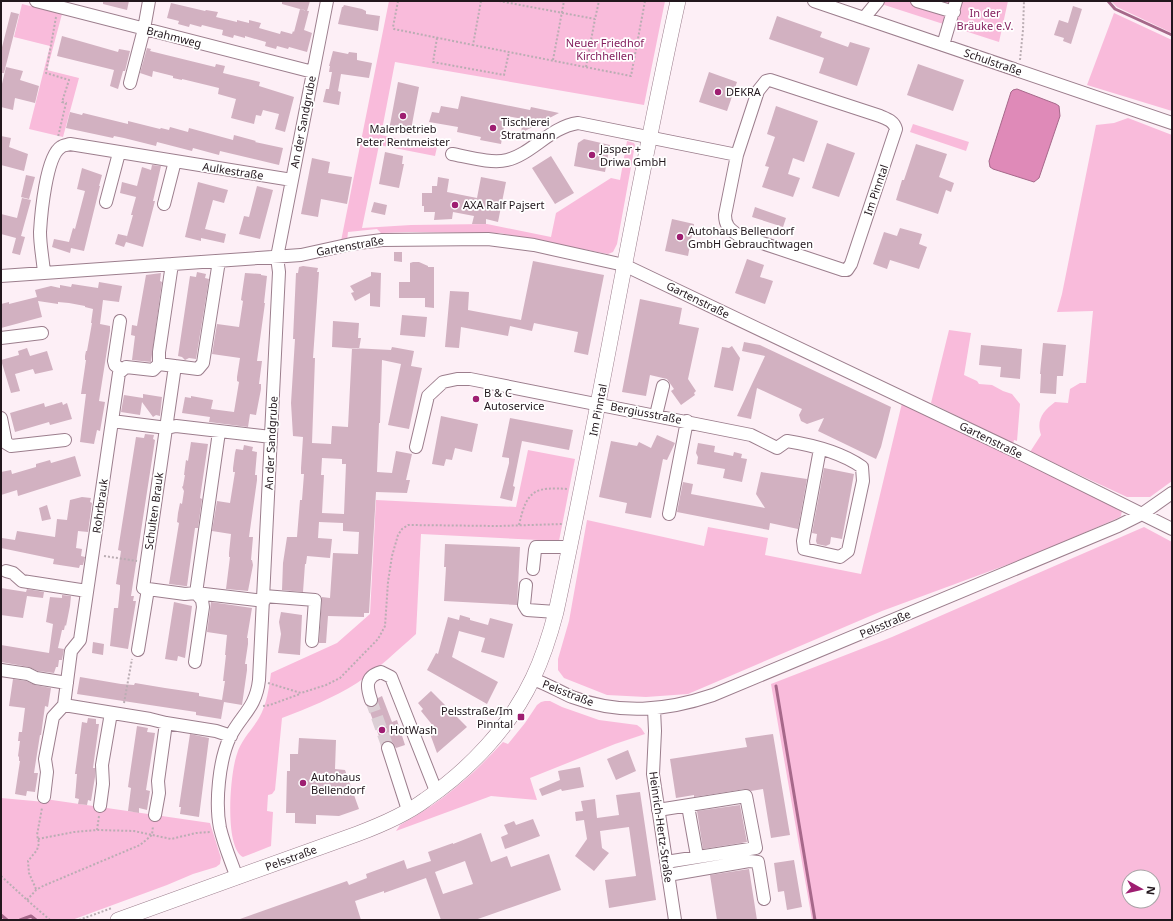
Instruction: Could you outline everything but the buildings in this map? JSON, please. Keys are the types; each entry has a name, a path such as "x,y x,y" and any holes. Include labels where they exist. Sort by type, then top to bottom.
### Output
{"main road":[{"name":"Im Pinntal","path":"532,679 548,640 556,612 575,525 624,265 678,1"},
{"name":"Pelsstraße","path":"117,913 237,878 378,826 408,810 425,800 460,772 490,742 513,713 532,679"}],"street":[{"name":"Brahmweg","path":"36,1 313,72"},
{"path":"130,83 144,29 149,1"},
{"name":"An der Sandgrube","path":"237,878 221,830 218,815 221,769 225,750 231,736 253,704 260,680 279,272 278,257 326,1"},
{"name":"Schulstraße","path":"814,1 1172,123"},
{"path":"864,18 878,1"},
{"path":"917,1 955,7 943,45"},
{"name":"Im Pinntal","path":"770,80 880,116 890,120 895,125 896,129 851,264 847,270 843,270 738,235 727,226 725,215 737,155 758,91 766,81 770,80"},
{"path":"452,154 493,161 508,160 521,154 564,127 578,123 737,155"},
{"name":"Aulkestraße","path":"61,146 70,144 292,180"},
{"path":"44,273 40,234 44,192 49,168 55,153 61,146"},
{"path":"106,202 119,152"},
{"path":"164,204 175,161"},
{"name":"Gartenstraße","path":"1,276 301,255 351,244 382,240 488,239 534,246 624,265 1032,460 1172,529"},
{"path":"159,364 198,369 204,363 219,261"},
{"path":"120,321 114,361 115,365 122,370 126,367 153,370 159,364 159,352 172,264"},
{"path":"1,338 42,333"},
{"path":"167,428 175,366"},
{"name":"Rohrbrauk","path":"64,705 71,651 80,640 119,373 122,370"},
{"name":"Bergiusstraße","path":"416,447 428,396 443,382 457,379 470,379 751,434 777,448 787,441 820,449"},
{"path":"656,415 663,386"},
{"path":"1,418 6,442 11,446 65,440"},
{"path":"112,421 167,428 176,426 271,437"},
{"path":"669,514 687,421"},
{"name":"Schulten Brauk","path":"138,650 148,589 143,588 167,428"},
{"path":"194,662 203,607 202,600 196,593 219,432"},
{"path":"820,449 851,459 862,467 863,481 848,551 840,557 804,549 803,541 820,449"},
{"name":"Pelsstraße","path":"532,679 572,697 603,706 627,709 654,709 691,703 1118,526 1142,514 1172,493"},
{"path":"533,568 536,547 570,547"},
{"path":"6,572 13,573 22,581 87,591"},
{"path":"526,585 525,608 529,611 556,612"},
{"path":"148,589 185,594 196,593 264,599 315,600 312,641"},
{"path":"1,670 28,674 36,678 66,683"},
{"path":"371,700 367,688 369,680 381,672 391,677 436,791"},
{"path":"44,797 47,772 45,759 53,717 64,705 216,731 231,736"},
{"name":"Heinrich-Hertz-Straße","path":"654,709 655,731 653,774 675,920"},
{"path":"100,806 103,784 102,765 116,714"},
{"path":"155,815 159,793 158,781 166,723"},
{"path":"388,748 408,810"},
{"path":"658,810 746,796 756,848 666,862"},
{"path":"688,806 697,856"},
{"path":"668,875 754,860 758,862 764,899"}],"path":[{"path":"398,1 393,27 394,30 631,76 645,1"},
{"path":"473,45 481,1"},
{"path":"499,1 595,19"},
{"path":"553,60 564,1"},
{"path":"586,68 599,1"},
{"path":"1018,71 1023,30 1024,1"},
{"path":"58,6 46,73 69,80 62,102 66,103 58,135 61,146"},
{"path":"437,38 433,62 504,75 509,52"},
{"path":"519,525 522,510 527,500 537,490 545,488 582,490"},
{"path":"253,704 262,706 270,705 326,685 340,678 378,639 385,626 388,582 392,556 398,535 402,529 408,525 499,526 559,523 575,525"},
{"path":"93,555 147,563"},
{"path":"116,714 131,660 138,650"},
{"path":"260,680 301,694"},
{"path":"36,890 28,866 28,861 37,850 40,843 37,835 44,797"},
{"path":"97,830 100,806"},
{"path":"38,839 74,832 97,830 134,831 171,840 196,833 221,830"},
{"path":"27,900 42,886 140,845 152,835"},
{"path":"1,876 50,920"},
{"path":"79,920 117,913"}],"green space":[{"name":"Neuer Friedhof Kirchhellen","path":"389,1 665,1 644,105 395,62 381,135 437,147 435,156 379,145 362,228 411,225 487,224 551,237 556,213 611,178 620,180 627,141 634,143 635,145 617,244 613,252 608,254 500,233 381,233 377,229 348,232 347,241 341,241"},
{"name":"In der Bräuke e.V.","path":"872,1 1008,1 999,42"},
{"path":"1111,1 1172,1 1172,33 1117,7"},
{"path":"22,4 62,14 47,70 79,78 63,137 29,129 50,46 14,37"},
{"path":"1114,13 1172,40 1172,111 1087,85"},
{"path":"1128,118 1172,135 1172,481 1150,497 1127,497 1030,452 1041,435 1039,425 1044,412 1055,402 1068,403 1070,389 1080,383 1086,383 1093,311 1057,312 1062,294 1096,125 1114,123"},
{"path":"913,124 969,142 966,151 910,132"},
{"path":"949,330 971,333 964,375 977,381 979,384 992,385 1012,394 1020,404 1017,441 1014,440 1013,444 931,403"},
{"path":"902,403 1110,500 1122,511 1121,516 1031,556 882,611 688,694 646,697 607,695 564,678 558,670 558,659 569,621 587,520 704,546 708,527 768,538 765,555 861,574"},
{"path":"528,450 575,459 559,541 421,534 416,634 365,678 330,698 282,718 275,790 272,794 268,795 267,811 273,812 271,846 243,857 237,850 233,839 230,809 234,763 239,749 262,713 271,673 337,643 370,614 376,500 516,507"},
{"path":"1144,527 1172,542 1172,920 812,920 771,684 892,637"},
{"path":"545,701 550,701 562,707 599,720 637,725 645,734 615,744 530,778 537,800 491,796 396,831 400,825 443,798 467,778 503,742 508,744 537,705"},
{"path":"1,798 45,802 45,799 210,823 221,858 220,864 216,867 193,874 72,920 1,920"}],"shaded area":[{"path":"1017,89 1059,106 1060,116 1039,178 1034,182 990,167 989,161 1011,92"}],"waterway":[{"path":"1108,1 1115,9 1172,35"},
{"path":"776,686 815,920"},
{"path":"1,915 7,920"},
{"path":"20,920 31,916 36,920"}],"tunnel":[{"path":"371,700 388,748"}],"place":[{"name":"DEKRA","path":"718,92"},
{"name":"Malerbetrieb Peter Rentmeister","path":"403,116"},
{"name":"Tischlerei Stratmann","path":"493,128"},
{"name":"Jasper + Driwa GmbH","path":"592,155"},
{"name":"AXA Ralf Pajsert","path":"455,205"},
{"name":"Autohaus Bellendorf GmbH Gebrauchtwagen","path":"680,237"},
{"name":"B & C Autoservice","path":"476,399"},
{"name":"Pelsstraße/Im Pinntal","path":"521,717"},
{"name":"HotWash","path":"382,730"},
{"name":"Autohaus Bellendorf","path":"303,783"}]}
